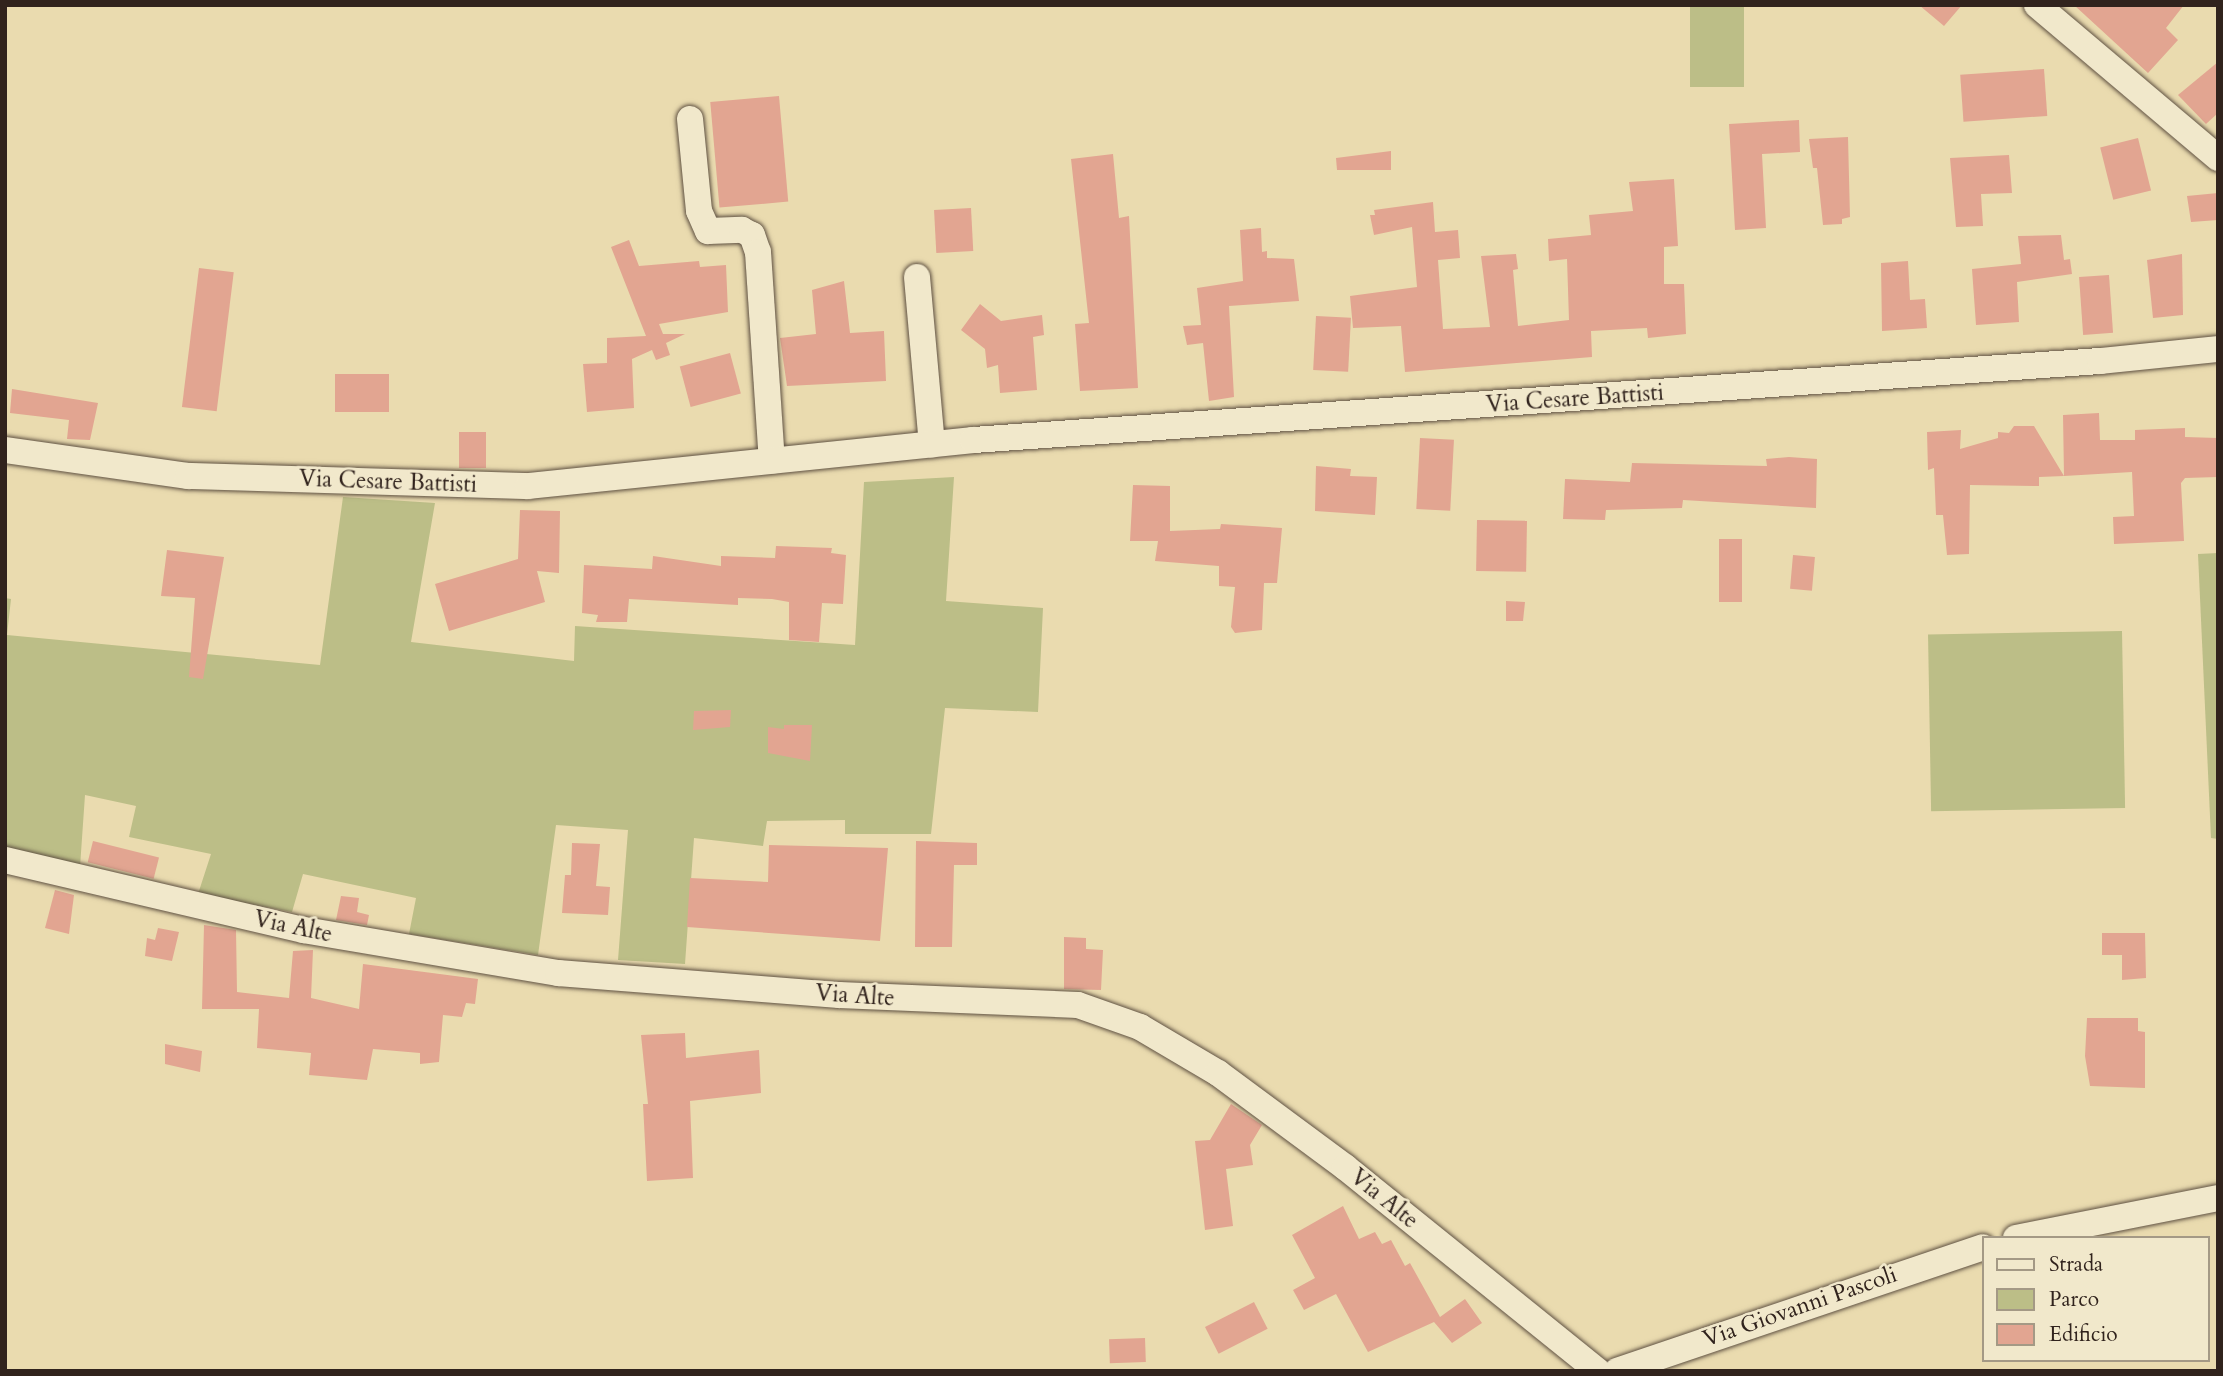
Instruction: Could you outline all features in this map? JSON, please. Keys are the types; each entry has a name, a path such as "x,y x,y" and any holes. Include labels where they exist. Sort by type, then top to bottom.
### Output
{"street":[{"path":"2037,5 2218,158"},
{"path":"690,119 699,211 708,231 742,230 752,235 758,252 772,461"},
{"path":"917,277 932,444"},
{"name":"Via Cesare Battisti","path":"5,450 188,476 528,486 932,444 2072,363 2218,349"},
{"name":"Via Alte","path":"5,860 304,930 558,972 839,995 1078,1005 1140,1027 1218,1073 1345,1167 1598,1371"},
{"path":"2026,1236 2218,1198"},
{"name":"Via Giovanni Pascoli","path":"1618,1371 1982,1247"}],"green space":[{"path":"1690,5 1744,5 1744,87 1690,87"},
{"path":"954,477 946,601 1043,608 1038,712 945,708 931,834 845,834 845,820 767,821 763,846 694,838 685,964 618,960 628,830 556,825 538,955 409,934 416,898 303,874 292,912 198,894 211,854 129,837 136,806 85,795 80,867 5,849 5,598 11,599 7,635 320,665 343,497 435,503 411,642 574,661 575,626 855,645 864,482"},
{"path":"2218,553 2218,839 2211,838 2198,554"},
{"path":"2122,631 2125,808 1931,811 1928,634"}],"building":[{"path":"1919,5 1962,5 1944,26"},
{"path":"2074,5 2184,5 2166,28 2178,40 2148,73"},
{"path":"2218,62 2218,113 2206,124 2178,95"},
{"path":"2044,69 2047,116 1963,122 1960,75"},
{"path":"779,96 788,202 720,208 710,102"},
{"path":"1799,120 1800,152 1762,154 1766,228 1735,230 1729,124"},
{"path":"1848,137 1850,217 1842,219 1842,224 1823,225 1817,168 1813,168 1809,139"},
{"path":"2138,138 2151,190 2113,200 2100,147"},
{"path":"1391,151 1391,170 1337,170 1336,158"},
{"path":"1113,154 1119,218 1129,216 1138,388 1080,391 1075,324 1089,323 1071,159"},
{"path":"2009,155 2012,193 1981,194 1983,226 1956,227 1950,158"},
{"path":"1674,179 1678,246 1664,247 1664,284 1684,284 1686,334 1648,338 1647,328 1591,331 1592,357 1405,372 1401,326 1353,328 1350,296 1417,287 1412,227 1374,235 1370,215 1375,215 1374,210 1433,202 1435,232 1458,230 1460,258 1438,260 1443,329 1490,327 1481,256 1516,254 1518,269 1513,270 1518,326 1569,320 1567,259 1549,261 1548,239 1591,235 1589,215 1633,211 1629,182"},
{"path":"2218,193 2218,220 2191,222 2187,196"},
{"path":"971,208 973,251 936,253 934,210"},
{"path":"1261,228 1262,252 1267,251 1267,258 1294,259 1299,301 1229,306 1234,397 1209,401 1203,343 1187,345 1183,326 1201,325 1197,288 1243,281 1240,230"},
{"path":"2061,235 2064,260 2070,259 2072,274 2017,282 2019,322 1976,325 1972,269 2021,264 2018,236"},
{"path":"629,240 639,266 699,261 700,267 726,265 728,312 659,324 663,334 685,334 666,343 670,355 656,360 652,350 632,359 634,408 587,412 583,364 607,363 607,338 646,336 611,247"},
{"path":"2182,254 2183,315 2153,318 2147,260"},
{"path":"1908,261 1910,300 1925,299 1927,328 1882,331 1881,263"},
{"path":"199,268 234,272 217,411 182,407"},
{"path":"2109,275 2113,333 2083,335 2079,277"},
{"path":"844,281 850,333 884,331 886,381 787,386 780,338 816,334 812,290"},
{"path":"980,304 1001,321 1042,315 1044,335 1033,337 1037,390 1000,393 998,365 987,368 985,349 961,330"},
{"path":"1316,316 1351,318 1348,372 1313,370"},
{"path":"730,353 741,394 691,407 680,366"},
{"path":"335,374 389,374 389,412 335,412"},
{"path":"12,389 98,403 90,440 67,439 69,420 10,413"},
{"path":"2099,413 2100,440 2135,440 2135,430 2185,428 2185,437 2218,438 2218,477 2185,478 2181,483 2184,541 2114,544 2113,517 2134,516 2132,472 2064,476 2063,415"},
{"path":"2014,426 2034,426 2064,476 2039,477 2039,486 1970,485 1969,554 1947,555 1943,515 1936,515 1934,468 1928,470 1927,432 1961,430 1960,449 1998,438 1998,432 2009,433"},
{"path":"459,432 486,432 486,468 459,468"},
{"path":"1420,438 1454,440 1450,511 1416,509"},
{"path":"1766,459 1817,459 1816,508 1683,500 1682,508 1606,510 1605,520 1563,519 1565,479 1630,482 1632,463 1767,466"},
{"path":"1316,466 1351,469 1350,476 1377,477 1375,515 1315,511"},
{"path":"1133,485 1170,486 1170,531 1220,529 1221,524 1282,528 1277,583 1264,583 1262,630 1235,633 1231,627 1235,587 1219,586 1219,566 1155,561 1158,541 1130,541"},
{"path":"520,510 560,511 559,573 537,571 545,602 449,631 435,584 518,559"},
{"path":"1477,520 1527,521 1526,572 1476,571"},
{"path":"1719,539 1742,539 1742,602 1719,602"},
{"path":"776,546 832,548 831,553 846,555 843,604 822,603 819,642 789,640 789,602 772,599 738,598 738,605 629,599 627,622 596,622 598,615 582,613 584,565 652,569 653,556 721,566 721,556 775,558"},
{"path":"167,550 224,557 203,679 189,677 195,598 161,596"},
{"path":"1793,555 1815,557 1812,591 1790,589"},
{"path":"1506,601 1525,602 1523,621 1506,621"},
{"path":"731,710 730,727 693,730 694,711"},
{"path":"784,725 812,725 810,761 768,753 768,727 784,729"},
{"path":"93,841 159,857 154,879 88,862"},
{"path":"916,841 977,843 977,865 954,865 952,947 915,947"},
{"path":"572,843 600,844 596,886 610,887 608,915 562,913 565,875 571,875"},
{"path":"769,845 888,848 880,941 687,927 690,878 768,882"},
{"path":"55,890 74,895 69,934 45,928"},
{"path":"341,896 359,898 357,912 369,915 367,925 336,920"},
{"path":"204,925 236,930 237,992 289,998 293,951 313,950 311,998 359,1009 363,964 478,979 475,1004 466,1003 462,1017 443,1015 439,1062 420,1064 420,1053 373,1049 367,1080 309,1075 311,1053 257,1048 259,1009 202,1009"},
{"path":"158,928 179,932 172,961 145,956 147,938 155,940"},
{"path":"2102,933 2145,933 2146,978 2122,980 2122,955 2102,955"},
{"path":"1064,937 1086,938 1086,949 1103,950 1101,990 1064,989"},
{"path":"2087,1018 2138,1018 2138,1031 2145,1032 2145,1088 2090,1086 2085,1056"},
{"path":"685,1033 686,1058 759,1050 761,1093 690,1101 693,1178 647,1181 643,1104 648,1104 641,1035"},
{"path":"165,1044 202,1051 200,1072 165,1064"},
{"path":"1231,1104 1262,1125 1250,1145 1253,1165 1226,1169 1233,1226 1205,1230 1195,1141 1210,1140"},
{"path":"1343,1206 1359,1239 1375,1232 1382,1244 1391,1240 1405,1266 1410,1263 1440,1317 1465,1299 1482,1323 1452,1343 1434,1322 1368,1352 1336,1294 1304,1310 1293,1290 1315,1278 1292,1235"},
{"path":"1254,1302 1268,1329 1219,1354 1205,1327"},
{"path":"1145,1338 1146,1362 1110,1363 1109,1339"}]}
